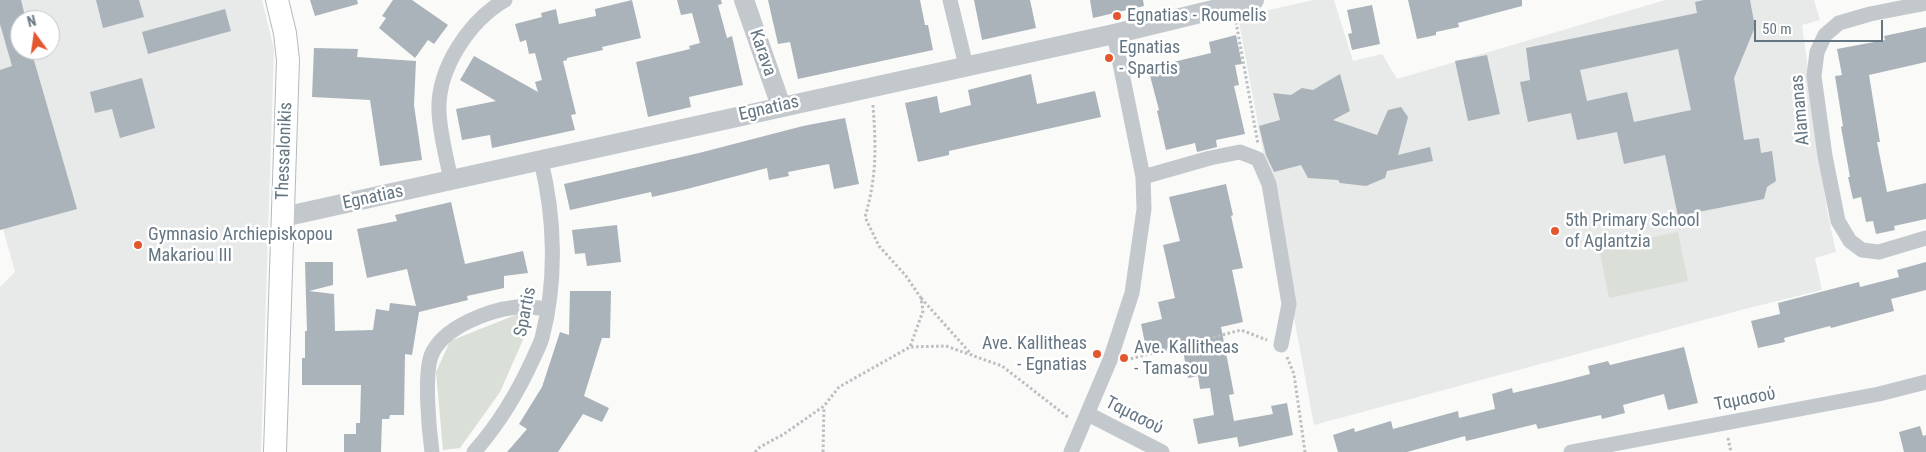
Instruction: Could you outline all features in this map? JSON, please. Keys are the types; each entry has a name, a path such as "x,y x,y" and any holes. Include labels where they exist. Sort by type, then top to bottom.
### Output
{"main road":[{"name":"Thessalonikis","path":"275,452 288,60 285,33 277,0"}],"street":[{"path":"451,181 439,114 439,98 445,74 457,50 474,27 494,7 505,0"},
{"name":"Karava","path":"744,0 780,106"},
{"path":"950,0 966,66"},
{"name":"Egnatias","path":"283,218 780,106 1114,34 1254,0"},
{"name":"Alamanas","path":"1926,4 1870,14 1839,23 1825,35 1817,52 1814,76 1838,221 1850,241 1862,250 1880,252 1926,238"},
{"path":"1071,452 1110,360 1132,292 1144,210 1143,177 1114,34"},
{"path":"1143,177 1210,158 1240,152 1258,160 1268,184 1289,304 1281,345"},
{"name":"Spartis","path":"474,452 502,416 524,379 541,340 548,309 552,271 551,211 541,161"},
{"path":"432,452 429,429 428,376 430,358 441,340 461,325 505,308 548,309"},
{"name":"Ταμασού","path":"1571,452 1615,448 1879,394 1926,382"},
{"name":"Ταμασού","path":"1088,414 1162,452"}],"path":[{"path":"1232,5 1255,122 1258,160"},
{"path":"872,86 876,149 872,194 865,217 879,246 972,356"},
{"path":"910,347 923,311 921,298"},
{"path":"1110,360 1126,360 1241,330 1281,345 1294,374 1305,452"},
{"path":"755,452 824,406 839,387 910,347 946,346 1002,366 1082,429"},
{"path":"823,452 824,406"}],"shaded area":[{"name":"Gymnasio Archiepiskopou Makariou III","path":"0,0 262,0 274,49 261,452 0,452 0,287 15,272 0,218"},
{"name":"5th Primary School of Aglantzia","path":"1313,0 1334,0 1353,61 1382,54 1397,79 1665,0 1814,0 1820,20 1802,25 1827,210 1836,252 1815,258 1822,290 1314,425 1238,17"},
{"path":"1678,232 1688,281 1609,298 1599,248"},
{"path":"518,314 526,333 500,392 460,448 443,450 436,372 450,341"}],"building":[{"path":"0,0 21,0 24,10 10,10 10,59 0,24"},
{"path":"96,0 139,0 144,17 103,28"},
{"path":"310,0 357,0 358,4 315,16"},
{"path":"393,0 412,0 448,25 434,44 428,40 415,58 379,28 386,18 382,16"},
{"path":"632,0 641,38 602,47 603,50 567,58 567,60 563,61 576,114 571,115 575,130 492,148 490,135 462,140 456,109 496,101 460,80 474,56 538,92 535,82 542,80 535,53 529,54 526,40 520,42 515,24 542,17 541,13 556,9 559,24 596,16 595,9"},
{"path":"677,0 721,0 722,4 718,5 727,38 732,36 743,85 689,97 691,107 648,117 636,62 690,49 689,46 700,43 692,13 681,15"},
{"path":"768,0 920,0 933,50 798,79 790,42 778,44"},
{"path":"974,0 1030,0 1036,28 982,40"},
{"path":"1090,0 1143,0 1144,6 1093,18"},
{"path":"1408,0 1522,0 1522,6 1458,23 1459,27 1436,32 1436,35 1417,39"},
{"path":"1704,0 1750,0 1755,27 1734,78 1744,140 1759,138 1761,153 1772,151 1776,181 1767,187 1764,199 1678,216 1665,155 1624,164 1617,132 1577,140 1571,113 1528,122 1520,82 1530,80 1526,48 1697,13 1695,2","holes":["1678,49 1691,110 1634,122 1627,92 1587,101 1580,70"]},
{"path":"1372,5 1380,44 1352,50 1348,34 1352,33 1347,10"},
{"path":"225,9 231,31 148,54 142,32"},
{"path":"1926,27 1926,62 1869,75 1880,142 1877,142 1887,192 1926,183 1926,219 1894,226 1895,230 1876,234 1873,221 1866,222 1861,197 1853,199 1848,177 1850,177 1841,127 1843,126 1835,76 1842,75 1837,49 1885,40 1884,36"},
{"path":"1236,35 1242,64 1235,65 1239,85 1234,86 1245,134 1216,140 1217,147 1197,152 1195,143 1166,150 1157,111 1159,110 1148,68 1211,53 1209,42"},
{"path":"314,48 358,49 357,57 416,61 414,105 422,160 380,166 370,100 312,97"},
{"path":"1487,55 1500,114 1468,121 1455,61"},
{"path":"10,60 34,60 77,209 0,230 0,70 12,66"},
{"path":"1031,74 1037,104 1095,91 1101,117 949,151 949,155 918,162 905,103 937,96 940,113 971,105 968,90"},
{"path":"1340,74 1350,111 1333,120 1377,135 1388,110 1401,107 1408,117 1398,155 1430,147 1433,161 1387,171 1385,178 1366,186 1340,183 1338,180 1308,178 1301,165 1274,172 1266,155 1259,126 1280,120 1273,93 1291,95 1302,88 1313,90"},
{"path":"142,78 155,128 120,138 112,109 95,113 90,92"},
{"path":"845,118 859,184 834,189 829,164 788,172 789,176 769,180 767,168 652,197 651,192 570,210 564,184 699,153 803,126"},
{"path":"1226,184 1243,268 1232,270 1243,322 1221,327 1234,394 1229,395 1234,421 1273,414 1271,406 1287,403 1293,435 1239,447 1237,437 1198,444 1193,419 1214,415 1210,388 1200,389 1198,376 1188,378 1182,345 1147,353 1141,324 1162,319 1158,302 1175,298 1163,245 1180,241 1169,197"},
{"path":"451,202 465,264 523,251 528,273 504,276 504,288 467,296 468,300 419,312 412,355 405,354 404,415 390,415 389,419 382,419 381,452 344,452 344,434 356,434 356,423 360,423 361,385 302,385 302,358 305,358 305,331 307,331 305,262 333,262 333,285 309,291 334,294 335,331 373,330 376,309 389,311 390,303 416,306 407,269 367,278 357,229 397,221 395,215"},
{"path":"617,225 621,262 587,266 585,253 575,254 572,230"},
{"path":"1926,262 1926,290 1891,299 1894,311 1784,338 1785,342 1758,348 1751,321 1780,314 1778,303 1859,282 1860,287 1899,277 1897,270"},
{"path":"570,291 611,291 610,338 602,338 584,396 609,408 602,422 583,414 558,452 507,452 527,429 519,424 542,387 560,332 569,335"},
{"path":"1684,347 1698,403 1668,410 1664,394 1623,405 1625,413 1602,419 1601,415 1538,429 1536,424 1466,441 1465,436 1407,452 1338,452 1333,435 1354,428 1355,432 1391,421 1393,429 1458,411 1459,418 1495,409 1492,394 1512,388 1513,393 1590,374 1588,366 1608,361 1610,365"},
{"path":"1920,426 1923,436 1926,435 1926,452 1904,452 1899,432"}],"place":[{"name":"Egnatias - Roumelis","path":"1117,16"},
{"name":"Egnatias - Spartis","path":"1109,58"},
{"name":"5th Primary School of Aglantzia","path":"1555,231"},
{"name":"Gymnasio Archiepiskopou Makariou III","path":"138,245"},
{"name":"Ave. Kallitheas - Egnatias","path":"1097,354"},
{"name":"Ave. Kallitheas - Tamasou","path":"1124,358"}]}
